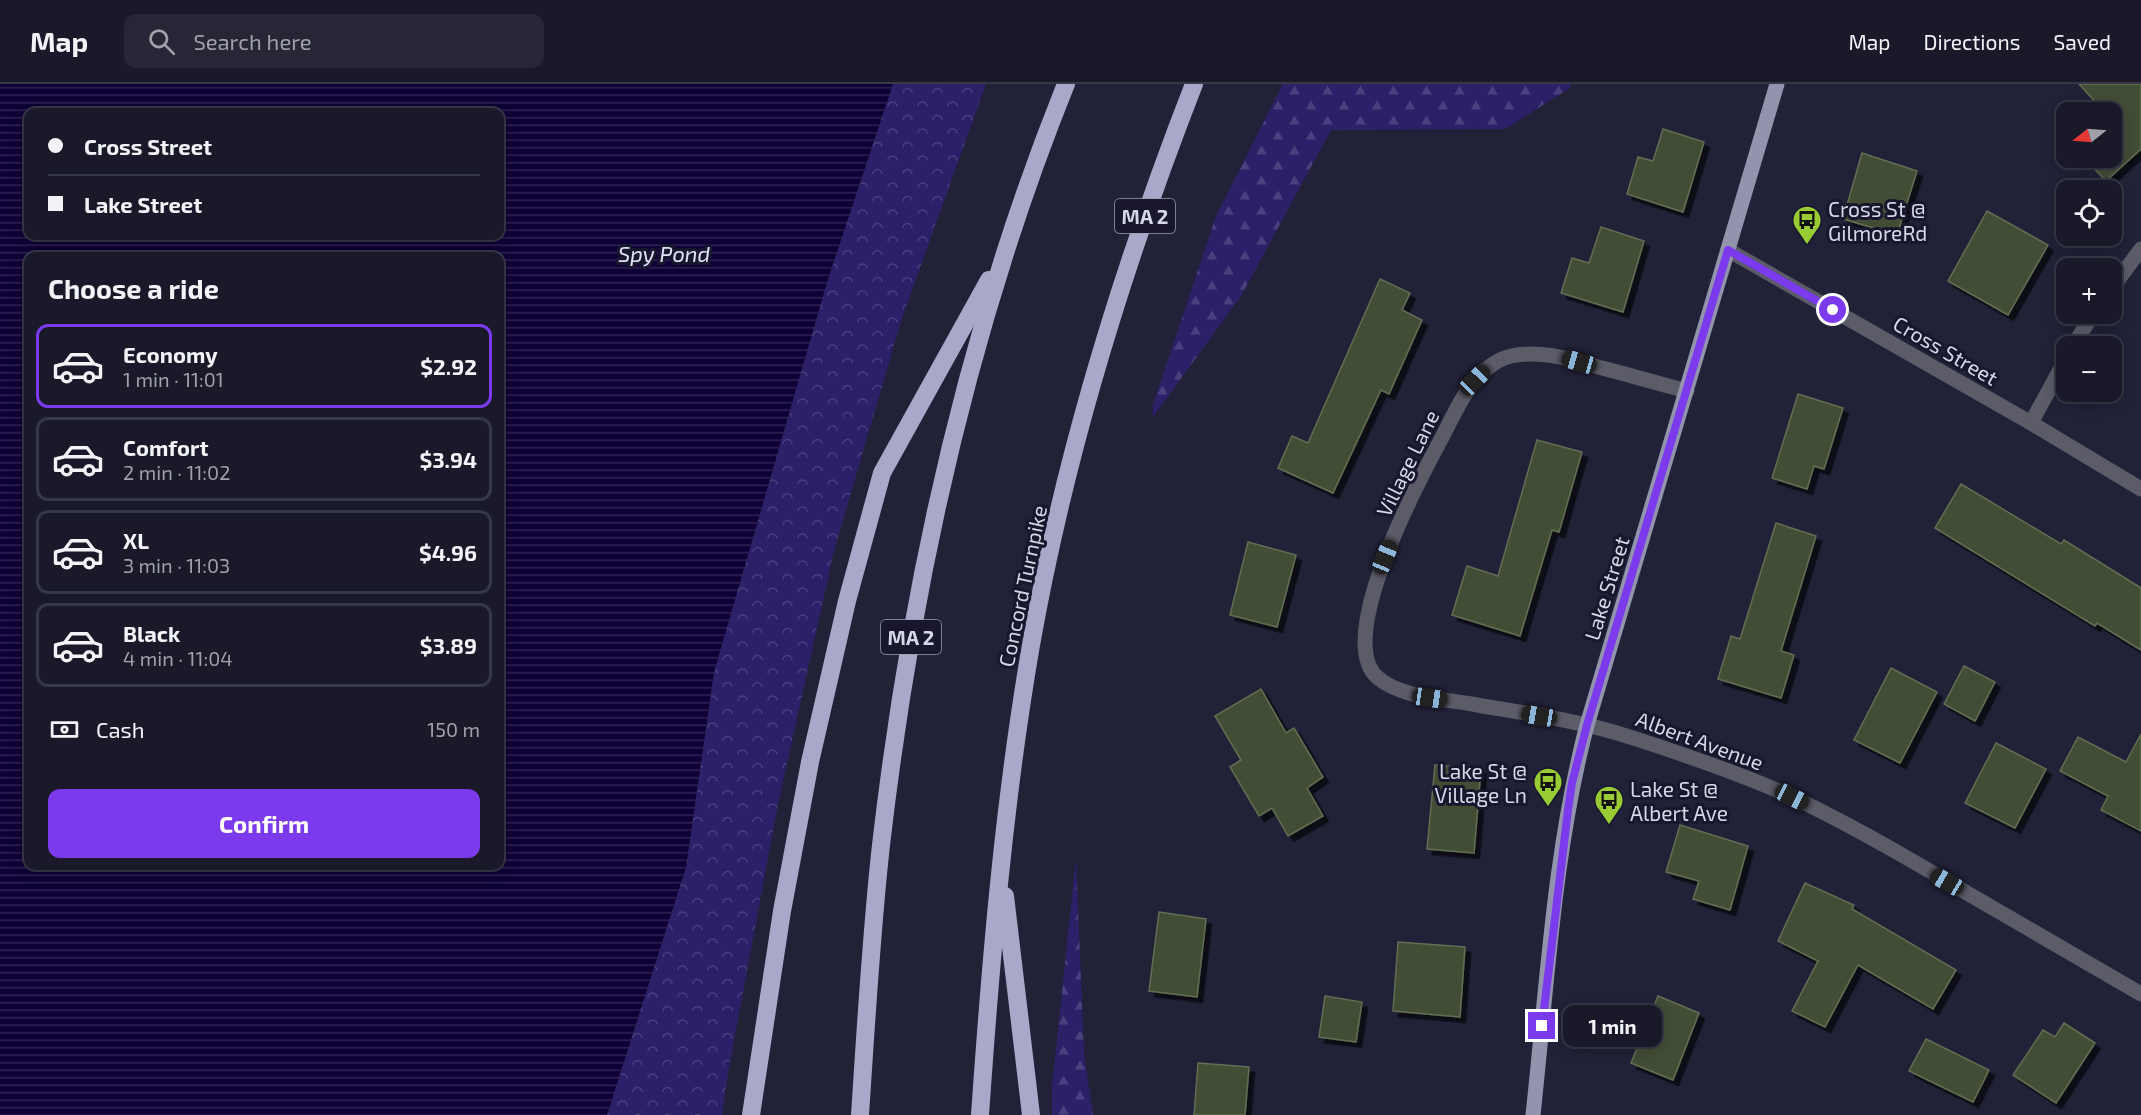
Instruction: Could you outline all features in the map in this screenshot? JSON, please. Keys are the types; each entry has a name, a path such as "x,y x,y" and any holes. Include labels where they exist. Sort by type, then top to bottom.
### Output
{"highway":[{"name":"MA 2","path":"860,1115 868,988 881,847 902,693 929,542 964,393 985,318 1033,172 1066,84"},
{"name":"Concord Turnpike","path":"980,1115 1000,860 1031,642 1079,432 1124,277 1194,84"},
{"path":"751,1115 782,911 810,762 844,611 882,473 1009,244"},
{"path":"1000,860 1031,1115"}],"main road":[{"name":"Lake Street","path":"1533,1115 1572,783 1587,725 1777,84"}],"street":[{"path":"2122,275 2141,249"},
{"name":"Cross Street","path":"1728,250 2031,423 2141,489"},
{"name":"Village Lane","path":"1587,725 1430,698 1395,688 1380,680 1370,669 1366,651 1366,628 1372,595 1385,557 1416,485 1475,380 1497,362 1511,356 1557,356 1687,391"},
{"path":"2031,423 2056,377"},
{"name":"Albert Avenue","path":"1587,725 1730,770 1792,797 1909,859 2141,994"}],"green space":[{"path":"893,84 986,84 901,321 834,551 778,804 722,1115 607,1115 686,867 714,672 828,279"},
{"path":"1283,84 1571,84 1570,88 1505,129 1331,130 1241,296 1153,417 1153,405 1216,216"},
{"path":"1076,859 1084,1054 1093,1115 1052,1115 1052,1087"}],"water":[{"name":"Spy Pond","path":"0,84 893,84 828,279 714,672 686,867 607,1115 0,1115"}],"building":[{"path":"2079,84 2141,84 2141,149 2122,166 2122,102 2095,102"},
{"path":"1663,129 1704,142 1683,212 1627,194 1638,157 1653,161"},
{"path":"1862,153 1917,171 1897,235 1843,219"},
{"path":"2094,168 2120,168 2107,180"},
{"path":"1987,211 2048,245 2008,315 1948,281"},
{"path":"1601,227 1644,241 1623,312 1561,293 1572,258 1589,263"},
{"path":"1380,279 1410,293 1402,310 1422,320 1389,394 1381,390 1333,493 1278,468 1292,436 1308,443"},
{"path":"1798,394 1843,408 1824,469 1814,466 1807,489 1772,478"},
{"path":"1537,440 1582,452 1559,532 1552,530 1520,636 1452,615 1467,566 1498,576"},
{"path":"1961,484 2061,544 2064,540 2141,588 2141,650 2097,623 2095,626 1935,528"},
{"path":"1776,523 1816,536 1781,651 1794,655 1781,698 1718,679 1731,636 1740,639"},
{"path":"1248,542 1296,555 1277,627 1230,615"},
{"path":"1964,666 1995,682 1975,721 1944,704"},
{"path":"1891,668 1937,692 1900,763 1854,740"},
{"path":"1261,689 1286,733 1294,728 1323,777 1307,788 1323,816 1288,836 1272,808 1259,816 1230,767 1241,760 1215,716"},
{"path":"2141,734 2141,831 2101,810 2108,796 2060,771 2078,737 2126,762"},
{"path":"1996,743 2046,769 2015,828 1965,803"},
{"path":"1435,765 1481,769 1474,853 1427,849"},
{"path":"1680,825 1748,846 1730,910 1693,899 1699,881 1666,872"},
{"path":"1805,883 1854,905 1852,909 1956,970 1933,1009 1858,965 1825,1027 1792,1011 1818,961 1778,941"},
{"path":"1159,912 1206,919 1197,997 1149,991"},
{"path":"1398,942 1465,947 1460,1017 1393,1011"},
{"path":"1325,996 1362,1002 1356,1042 1319,1037"},
{"path":"1658,996 1699,1013 1673,1080 1631,1063"},
{"path":"2064,1023 2095,1043 2056,1103 2013,1075 2043,1030 2055,1037"},
{"path":"1926,1039 1989,1070 1973,1102 1909,1071"},
{"path":"1198,1063 1249,1067 1245,1115 1194,1115"}],"place":[{"name":"Cross St @ GilmoreRd","path":"1807,246"},
{"name":"Lake St @ Village Ln","path":"1548,808"},
{"name":"Lake St @ Albert Ave","path":"1609,826"}],"route":[{"path":"1542,1026 1572,783 1587,725 1728,250 1833,310"}]}
